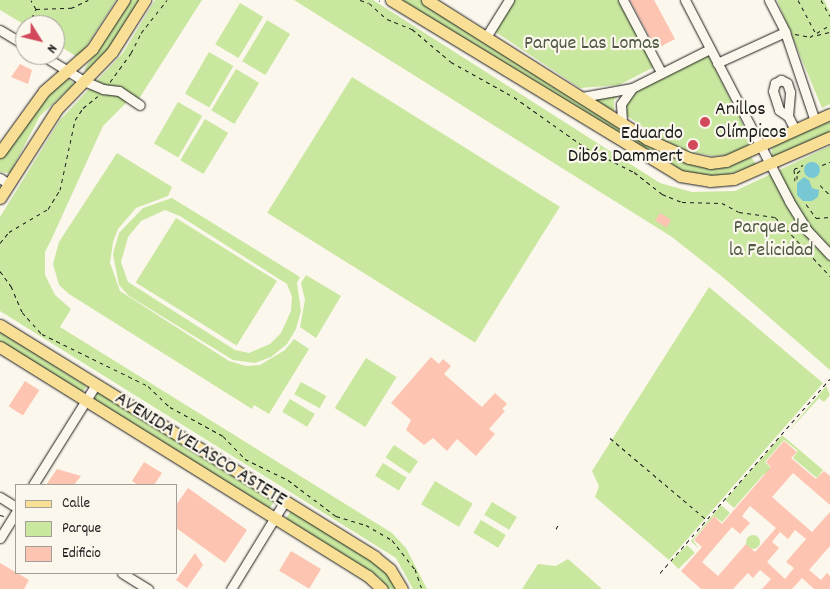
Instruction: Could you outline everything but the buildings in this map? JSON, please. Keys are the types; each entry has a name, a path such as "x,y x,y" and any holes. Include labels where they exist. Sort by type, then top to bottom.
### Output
{"main road":[{"path":"0,152 34,103 101,38 124,0"},
{"path":"0,198 5,181 56,109 112,52 145,0"},
{"path":"383,0 680,176 720,181 744,176 830,137"},
{"path":"427,0 672,152 710,163 726,161 830,114"},
{"name":"AVENIDA VELASCO ASTETE","path":"0,326 375,558 390,569 402,589"},
{"name":"AVENIDA VELASCO ASTETE","path":"0,347 274,518 381,588"}],"street":[{"path":"486,37 509,0"},
{"path":"623,0 662,72"},
{"path":"685,0 802,223 830,255"},
{"path":"769,0 784,32 815,121"},
{"path":"0,30 15,39"},
{"path":"718,64 784,32"},
{"path":"582,97 632,88 710,48"},
{"path":"58,65 84,81 103,89 119,92 140,105"},
{"path":"622,122 621,104 632,88"},
{"path":"788,116 795,130"},
{"path":"34,484 96,384"},
{"path":"0,497 15,506"},
{"path":"231,589 285,501"},
{"path":"0,538 15,514"},
{"path":"124,574 148,589"}],"path":[{"path":"31,0 36,9"},
{"path":"36,9 71,8 88,0"},
{"path":"0,243 9,232 48,209 60,190 75,120 83,108 103,89 131,53 140,33 167,0"},
{"path":"360,0 369,3 387,19 412,29 451,62 514,97 586,148 634,172 662,194 682,202 722,203 739,212 775,217 830,276"},
{"path":"798,0 816,33 821,36 830,32"},
{"path":"821,0 830,16"},
{"path":"33,15 36,9"},
{"path":"784,32 810,37 830,25"},
{"path":"822,165 830,162"},
{"path":"795,182 794,169 803,166"},
{"path":"797,179 797,173 802,169"},
{"path":"820,185 830,195"},
{"path":"806,204 816,218 830,217"},
{"path":"0,272 11,286 22,312 42,334 148,386 170,408 223,436 245,459 288,480 336,516 366,525 392,540 415,569 422,589"},
{"path":"40,338 42,334"},
{"path":"660,573 830,379"},
{"path":"610,438 706,520"},
{"path":"556,529 560,523"}],"green space":[{"path":"0,0 116,0 79,58 65,49 65,15 15,15 15,19 0,10"},
{"path":"129,0 139,0 111,46 89,71 84,70"},
{"path":"155,0 202,0 135,105 128,101 103,126 45,252 45,275 55,295 71,309 60,327 392,533 406,548 427,589 413,589 396,558 0,311 0,217 60,120 123,53"},
{"name":"Parque de la Felicidad","path":"294,0 373,0 660,183 692,192 735,191 830,146 830,370 725,279 672,237"},
{"path":"402,0 421,0 677,161 703,166 731,164 751,157 756,164 755,167 725,175 701,176 671,168"},
{"name":"Parque Las Lomas","path":"513,0 619,0 654,67 619,85 580,88 494,31"},
{"path":"777,0 824,0 830,12 830,104 822,108"},
{"path":"240,3 263,17 238,58 215,44"},
{"path":"267,20 290,34 265,75 242,61"},
{"path":"209,52 233,66 209,108 185,94"},
{"path":"708,54 753,144 734,154 714,156 690,152 665,141 624,114 623,109 632,92"},
{"path":"236,69 259,83 234,124 211,110"},
{"path":"352,77 560,207 475,343 267,213"},
{"path":"64,78 68,78 74,84 40,116 10,173 0,172 0,159 40,101"},
{"path":"623,92 614,100 614,113 592,98"},
{"path":"178,102 202,116 178,158 154,144"},
{"path":"205,119 228,133 203,174 180,160"},
{"path":"830,119 830,132 776,157 772,155 772,146"},
{"path":"117,153 172,187 168,196 136,208 118,229 113,242 110,263 120,291 229,361 246,366 260,365 285,350 294,339 309,349 269,414 254,405 252,409 69,294 59,285 53,264 59,242"},
{"path":"172,198 300,277 297,283 301,311 296,329 287,344 271,357 255,363 233,360 129,296 119,285 113,254 119,233 143,208","holes":["165,210 180,216 287,284 292,297 291,311 281,333 270,344 249,353 235,350 128,282 121,262 128,237 141,221"]},
{"path":"176,218 277,281 237,346 136,282"},
{"path":"306,275 341,296 316,338 300,327 305,300 301,283"},
{"path":"709,287 823,383 669,560 595,497 599,486 592,471"},
{"path":"0,332 87,386 82,394 0,343"},
{"path":"366,358 397,377 365,427 335,408"},
{"path":"301,382 326,396 320,408 294,394"},
{"path":"826,386 830,395 824,402 819,398 787,433"},
{"path":"99,389 275,499 269,509 93,399"},
{"path":"290,399 315,414 307,427 282,412"},
{"path":"782,435 823,470 817,478 793,458 798,451 784,440 765,462 774,471 768,477 764,474 734,508 725,500"},
{"path":"394,445 418,461 410,474 386,457"},
{"path":"383,463 407,478 399,491 375,476"},
{"path":"435,481 473,504 459,527 421,504"},
{"path":"492,502 517,517 509,530 484,515"},
{"path":"721,505 730,513 722,522 714,516 693,540 699,549 691,541"},
{"path":"292,509 373,561 389,575 397,589 386,589 380,578 285,520"},
{"path":"481,520 506,535 498,548 473,533"},
{"path":"750,535 756,535 760,542 756,549 750,549 746,545 746,539"},
{"path":"687,545 695,553 679,569 671,561"},
{"path":"568,559 602,589 522,589 538,564 556,566"}],"water":[{"path":"812,162 820,170 812,178 804,170"},
{"path":"804,177 809,180 812,188 819,190 818,197 812,201 803,201 797,195 797,183"}],"place":[{"name":"Anillos Olímpicos","path":"705,122"},
{"name":"Eduardo Dibós Dammert","path":"693,145"}]}
